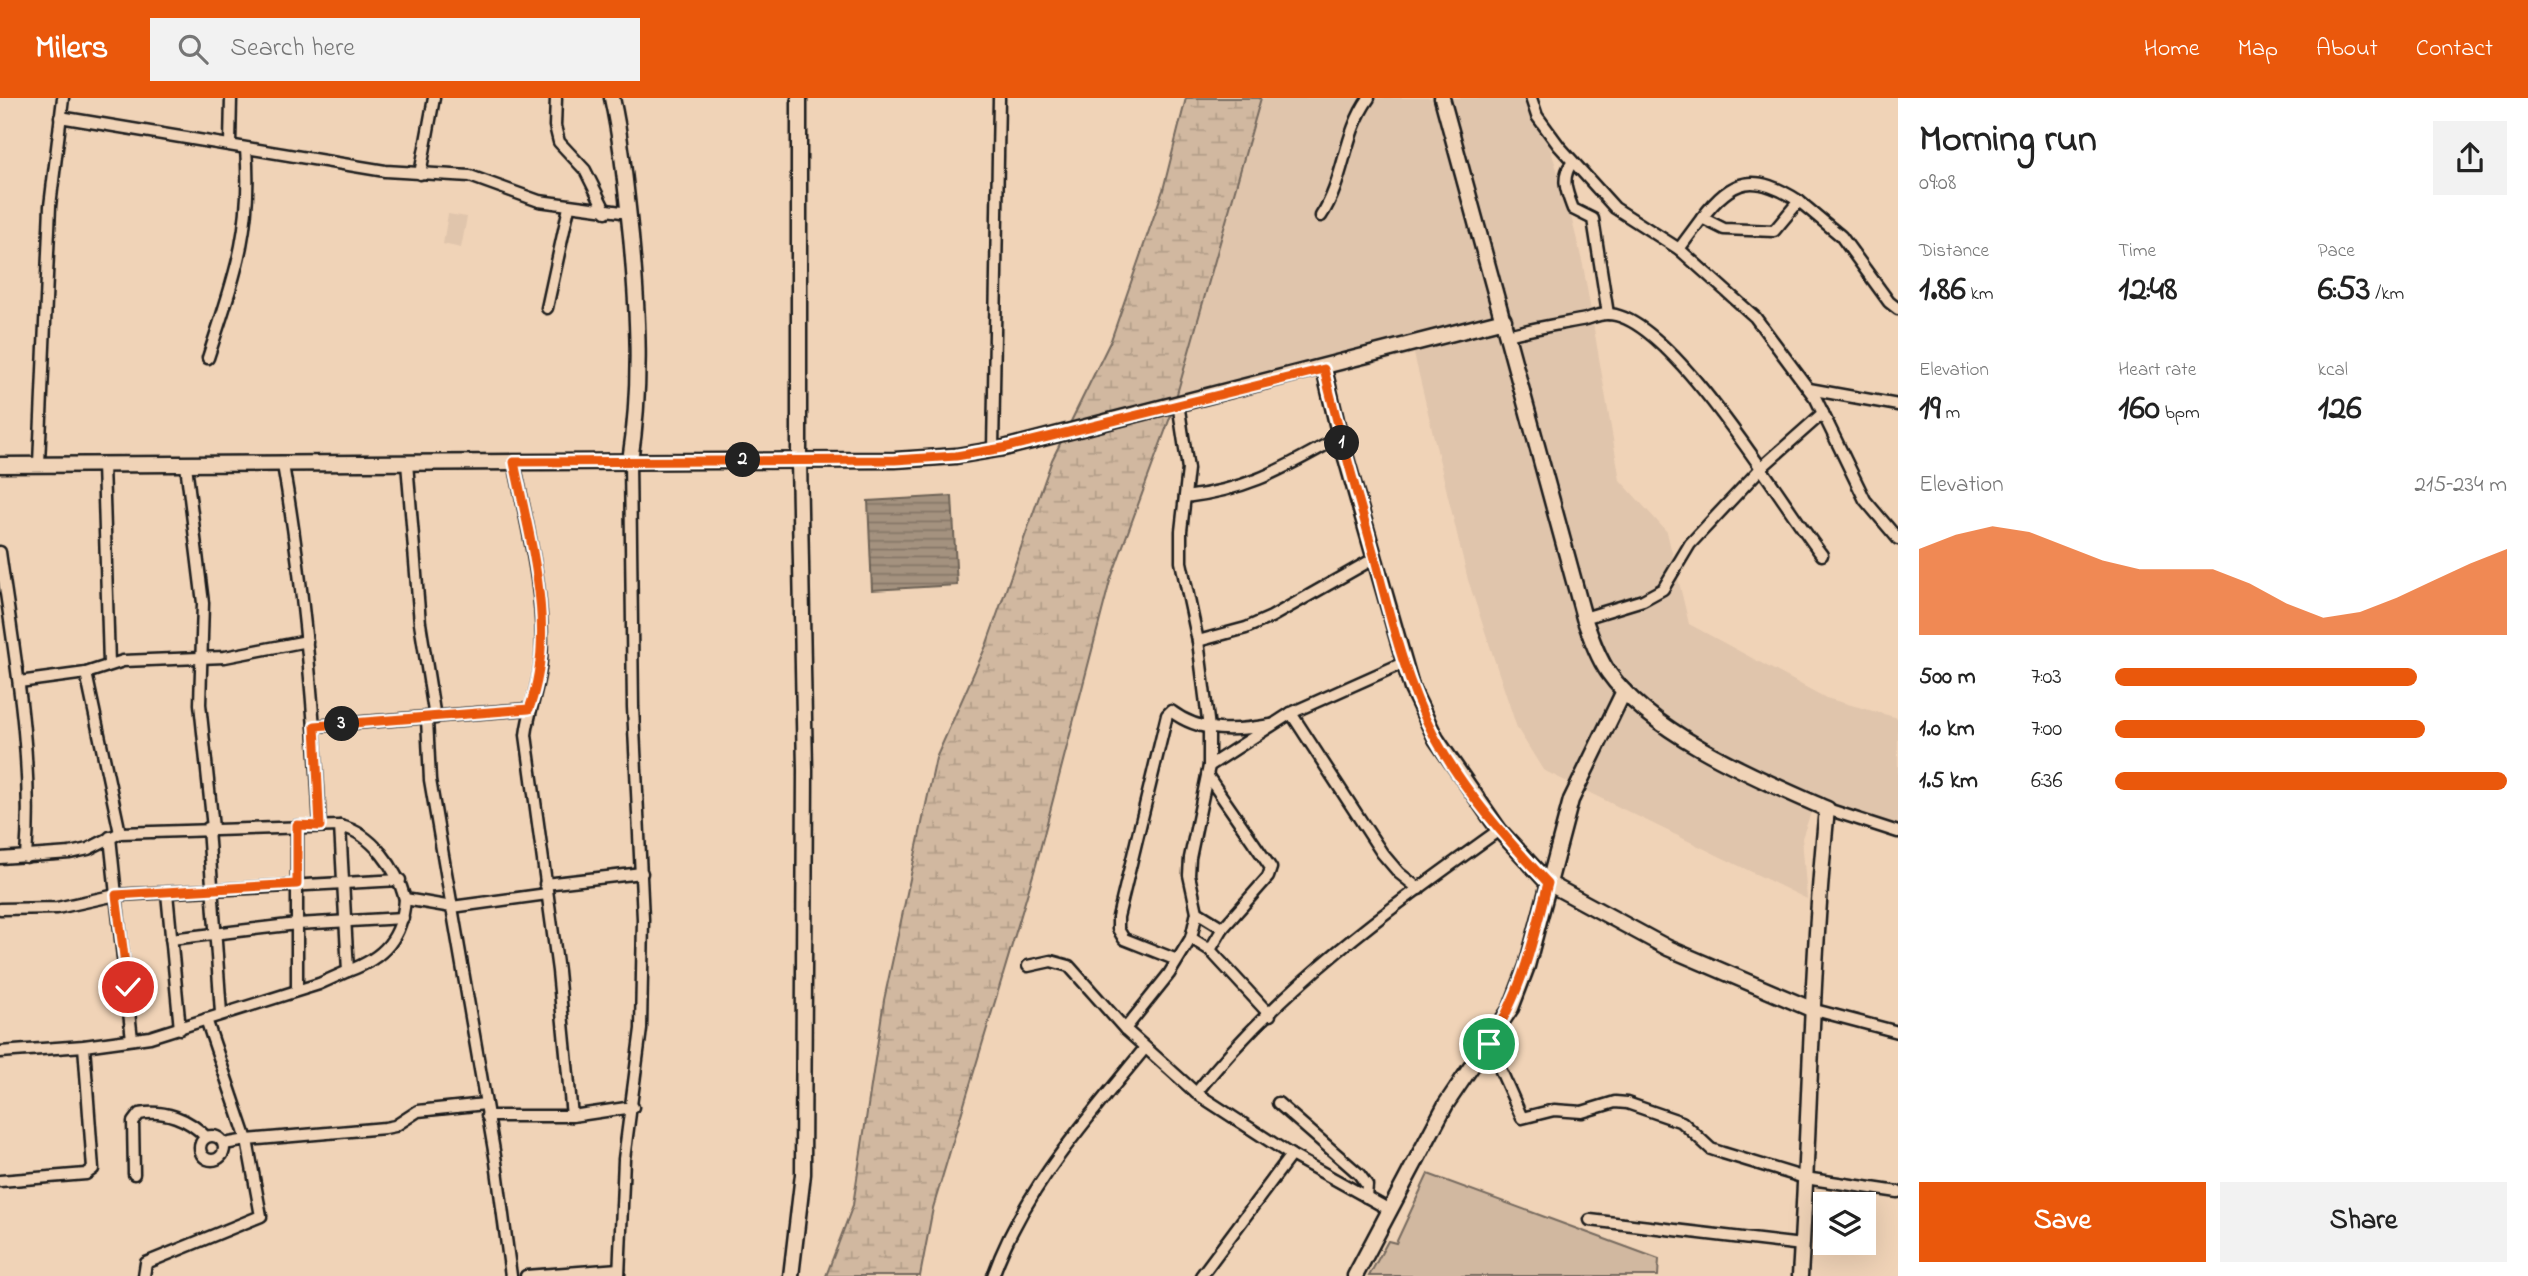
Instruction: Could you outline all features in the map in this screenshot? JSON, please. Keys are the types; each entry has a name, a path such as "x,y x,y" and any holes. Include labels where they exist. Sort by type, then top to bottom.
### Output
{"street":[{"path":"39,464 50,206 63,98"},
{"path":"230,144 231,98"},
{"path":"420,174 434,98"},
{"path":"556,98 555,126 559,142 585,170 606,212"},
{"path":"526,1276 619,1272 624,1159 633,1107 641,1029 642,873 633,707 630,461 638,396 639,348 629,213 612,98"},
{"path":"791,1276 803,1160 805,770 799,460 799,98"},
{"path":"993,450 999,98"},
{"path":"1321,216 1335,193 1353,126 1368,98"},
{"path":"1442,98 1584,618 1598,655 1624,691 1699,747 1758,779 1827,809 1898,832"},
{"path":"1531,98 1537,116 1572,163 1615,208 1658,232 1755,317 1823,412 1865,500 1898,539"},
{"path":"60,117 385,172 470,176 539,201 629,213"},
{"path":"208,358 234,283 247,219 250,191 246,149"},
{"path":"1572,163 1565,175 1566,186 1573,209 1593,219 1608,314"},
{"path":"1679,249 1727,192 1748,181 1769,184 1799,201 1841,236 1889,302 1898,309"},
{"path":"1702,219 1724,229 1774,231 1799,201"},
{"path":"547,308 569,206"},
{"path":"0,465 895,460 993,450 1104,425 1324,369 1506,328 1608,314 1638,324 1685,368 1762,467 1822,555"},
{"path":"1324,369 1402,663 1436,739 1499,831 1548,883 1668,948 1811,1009 1898,1032"},
{"path":"1809,389 1898,405"},
{"path":"1125,1029 1191,938 1198,912 1189,875 1189,858 1208,771 1209,728 1198,641 1181,562 1187,455 1178,404"},
{"path":"1584,618 1643,600 1663,589 1690,544 1762,467 1823,412"},
{"path":"1185,498 1264,479 1340,437"},
{"path":"514,462 542,632 541,665 529,709 526,735 572,1116"},
{"path":"408,463 431,718 430,780 505,1222 511,1276"},
{"path":"103,464 109,664"},
{"path":"186,465 203,603 201,715 221,1013"},
{"path":"283,465 299,553 315,726 320,826"},
{"path":"0,552 19,682 29,826 26,856"},
{"path":"1198,641 1246,628 1271,617 1375,558"},
{"path":"19,682 86,673 109,664 250,653 307,641"},
{"path":"1208,771 1291,713 1402,663"},
{"path":"86,673 115,835 116,895 132,1039"},
{"path":"1354,1276 1446,1104 1511,1008 1527,966 1572,800 1624,691"},
{"path":"315,726 529,709"},
{"path":"1177,960 1124,939 1118,929 1118,917 1168,711 1209,728 1238,730 1271,725"},
{"path":"1291,713 1382,853 1399,873 1419,889"},
{"path":"1208,771 1271,868 1263,884 1223,928 1210,950"},
{"path":"1800,1276 1811,1009 1827,809"},
{"path":"297,825 297,990"},
{"path":"0,858 70,853 88,849 115,835 210,828 340,826 361,834 400,880 405,899 403,918 387,950 370,963 180,1029 84,1046 0,1052"},
{"path":"340,826 348,971"},
{"path":"1196,1093 1229,1051 1270,1015 1324,959 1499,831"},
{"path":"405,899 452,907 642,873"},
{"path":"0,909 57,908 116,895 400,880"},
{"path":"167,893 180,1029"},
{"path":"1198,912 1223,928"},
{"path":"171,939 297,924 403,918"},
{"path":"1191,938 1210,950 1270,1015"},
{"path":"1028,966 1051,961 1069,966 1144,1048 1196,1093 1291,1155 1390,1210"},
{"path":"144,1276 146,1264 261,1216 247,1140 206,1019"},
{"path":"1489,1044 1522,1118 1554,1110 1582,1112 1615,1102 1628,1103 1682,1122 1711,1149 1805,1178 1898,1192"},
{"path":"0,1181 86,1174 93,1169 84,1046"},
{"path":"993,1276 1003,1248 1032,1195 1144,1048"},
{"path":"1278,1103 1359,1174 1367,1185 1366,1197"},
{"path":"224,1144 385,1128 395,1126 418,1111 485,1104"},
{"path":"487,1116 572,1116 633,1107"},
{"path":"134,1174 133,1122 139,1114 158,1113 186,1120 206,1137 217,1136 224,1144"},
{"path":"206,1137 200,1145 205,1158 219,1158 224,1144"},
{"path":"1201,1276 1291,1155"},
{"path":"1590,1220 1802,1245"}],"shaded area":[{"path":"1261,98 1534,98 1568,204 1583,265 1620,480 1667,532 1689,624 1826,698 1898,718 1898,833 1815,801 1802,838 1807,899 1543,770 1517,728 1468,580 1414,354 1171,415"},
{"path":"448,214 467,217 461,248 443,244"},
{"path":"952,496 957,585 872,590 868,501"}],"green space":[{"path":"1186,98 1261,98 1171,415 1110,581 1036,865 933,1208 920,1276 826,1276 853,1205 884,1000 936,758 986,646 1052,460 1111,340 1163,190"},
{"path":"1428,1174 1659,1259 1658,1276 1369,1276 1388,1241 1396,1243"}],"route":[{"path":"128,987 116,895 297,884 297,825 320,826 315,726 529,709 541,665 542,632 528,533 514,462 895,460 956,456 1104,425 1324,369 1402,663 1412,689 1436,739 1499,831 1548,883 1527,966 1511,1008 1489,1044"}]}
